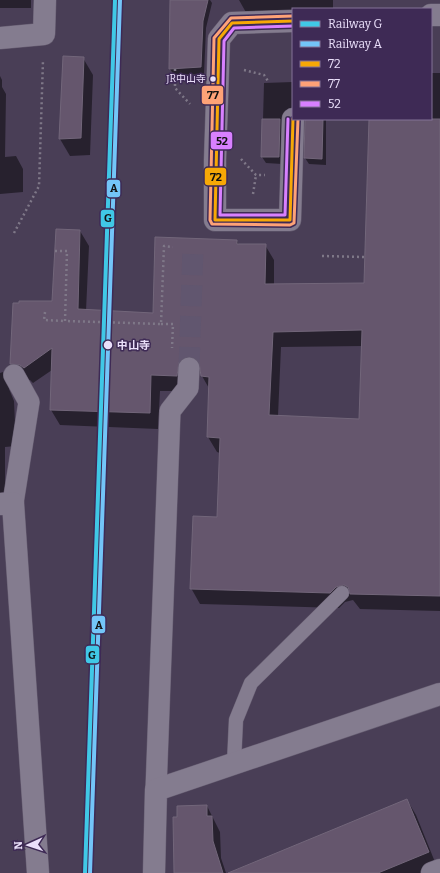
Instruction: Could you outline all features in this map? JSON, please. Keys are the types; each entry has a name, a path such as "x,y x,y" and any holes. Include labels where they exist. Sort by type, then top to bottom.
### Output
{"street":[{"path":"0,38 44,34 45,0"},
{"path":"292,21 232,23 219,39 214,160 215,220 290,220 293,120"},
{"path":"154,873 170,411 188,388 189,368"},
{"path":"14,375 29,402 7,504 38,873"},
{"path":"156,790 440,694"},
{"path":"432,873 440,870"}],"lane":[{"path":"234,763 236,720 251,683 342,593"}],"path":[{"path":"14,233 38,186 44,34"},
{"path":"161,324 164,246 173,247"},
{"path":"55,251 67,251 65,321"},
{"path":"322,256 364,257"},
{"path":"45,312 44,320 173,324 172,343"}],"building":[{"path":"170,0 208,0 203,21 201,67 169,69"},
{"path":"63,56 84,57 81,138 59,139"},
{"path":"262,119 280,119 279,157 261,157"},
{"path":"440,119 440,596 350,594 348,587 344,585 336,587 330,593 190,589 193,516 217,517 220,438 207,437 209,377 201,376 199,362 195,358 189,356 183,358 179,362 177,376 151,375 150,413 50,410 52,348 24,368 20,365 10,364 13,303 19,303 19,301 52,301 56,229 80,230 78,309 153,313 155,237 237,240 237,244 266,244 265,284 364,283 369,120","holes":["362,330 359,419 269,415 273,332"]},
{"path":"305,120 323,120 322,159 304,158"},
{"path":"407,799 429,852 378,873 228,873"},
{"path":"207,805 207,816 212,816 213,841 223,873 174,873 173,817 177,817 177,806"}],"tunnel":[{"path":"189,368 193,247"}],"rail line":[{"name":"G","path":"85,873 115,0"},
{"name":"A","path":"90,873 120,0"}],"transit line":[{"name":"77","path":"292,16 231,18 214,38 210,220 212,224 290,225 294,223 298,120"},
{"name":"72","path":"292,21 232,23 219,39 215,220 290,220 293,120"},
{"name":"52","path":"288,119 285,215 220,215 224,41 234,28 292,26"}],"place":[{"name":"JR中山寺","path":"213,79"},
{"name":"中山寺","path":"108,345"}]}
